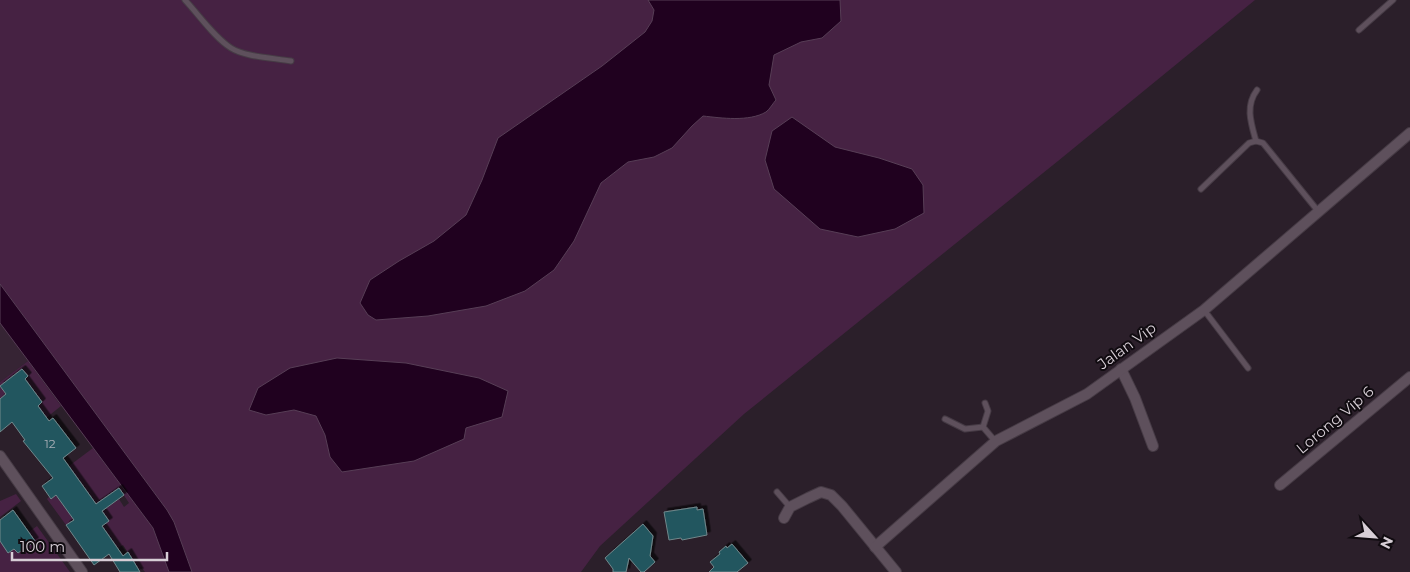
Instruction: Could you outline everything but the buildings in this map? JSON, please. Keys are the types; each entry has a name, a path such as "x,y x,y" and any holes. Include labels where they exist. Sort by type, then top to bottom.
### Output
{"street":[{"name":"Jalan Vip","path":"875,547 996,441 1087,394 1204,310 1410,133"},
{"path":"1121,369 1135,398 1153,446"},
{"name":"Lorong Vip 6","path":"1280,485 1410,377"},
{"path":"0,456 82,572"},
{"path":"784,518 790,507 820,492 831,495 896,572"}],"lane":[{"path":"186,0 222,41 232,48 243,53 291,61"},
{"path":"1358,30 1393,0"},
{"path":"1256,141 1250,118 1251,98 1257,90"},
{"path":"1201,189 1249,143 1256,141 1263,143 1318,211"},
{"path":"1204,310 1248,368"},
{"path":"983,427 988,411 985,403"},
{"path":"945,419 965,429 983,427"},
{"path":"983,427 996,441"},
{"path":"778,492 790,507"}],"shaded area":[{"path":"0,0 1255,0 744,414 600,546 581,572 192,572 174,522 167,510 0,284"},
{"path":"648,0 840,0 841,21 822,38 801,42 774,55 769,85 776,100 766,112 743,118 703,116 672,148 654,157 628,162 601,183 574,241 554,270 525,291 486,306 428,316 376,320 368,315 360,303 370,280 434,241 466,215 498,138 602,66 645,32 652,21 654,10"},
{"path":"792,117 835,147 879,158 912,169 923,185 924,213 895,229 858,237 820,229 774,189 765,160 772,131"},
{"path":"0,284 167,510 174,522 192,572 169,572 153,528 0,323"},
{"path":"0,323 28,361 0,382"},
{"path":"337,358 406,363 479,378 508,391 502,417 466,428 464,439 414,461 342,472 330,457 325,435 316,416 294,410 266,415 249,410 258,388 290,368"},
{"path":"28,361 61,406 41,422 38,406 42,402 25,379 22,369 0,386 0,382"},
{"path":"0,386 6,394 0,399"},
{"path":"93,448 153,528 169,572 145,572 141,567 139,569 123,545 118,548 102,526 109,521 102,511 119,499 124,507 129,503 119,488 66,525 47,499 49,497 51,499 61,492 72,516 93,500 69,466"},
{"path":"16,494 21,501 0,517 0,501"},
{"path":"37,526 70,572 0,572 0,541 18,553 35,541 29,532"}]}
